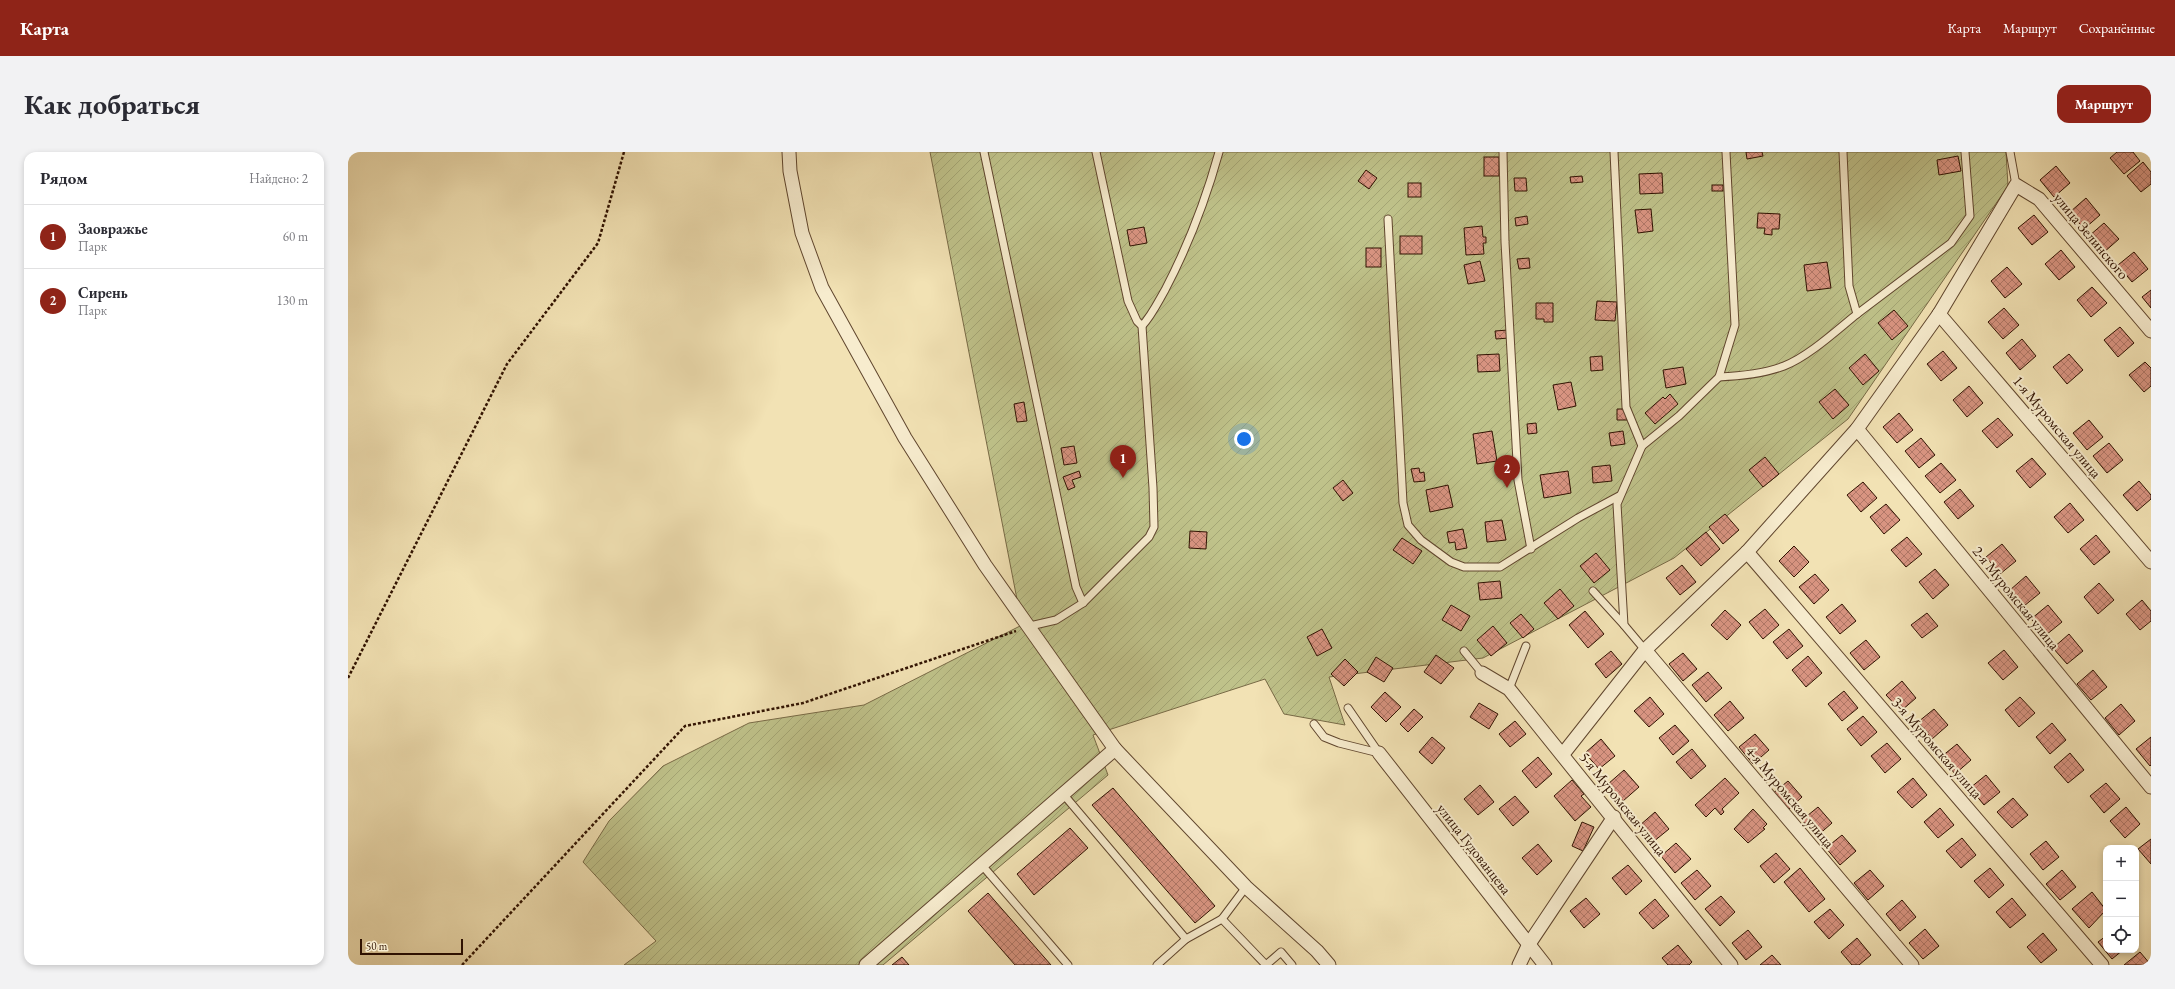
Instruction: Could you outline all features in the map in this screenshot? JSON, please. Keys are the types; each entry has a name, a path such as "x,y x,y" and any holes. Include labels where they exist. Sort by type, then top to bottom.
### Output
{"street":[{"path":"789,152 790,172 802,234 822,288 905,438 985,565 1030,626 1115,749 1246,887 1317,951 1330,965"},
{"path":"1562,754 1645,650 1747,552 1857,429 1940,314 2016,186"},
{"name":"улица Зелинского","path":"2016,186 2039,199 2151,332"},
{"name":"1-я Муромская улица","path":"1940,314 2151,562"},
{"name":"2-я Муромская улица","path":"1857,429 2151,787"},
{"name":"3-я Муромская улица","path":"1747,552 2102,965"},
{"name":"4-я Муромская улица","path":"1645,650 1912,965"},
{"name":"5-я Муромская улица","path":"1482,673 1509,689 1614,817 1731,965"},
{"path":"866,965 981,864 1064,795 1115,749"},
{"name":"улица Гудованцева","path":"1379,752 1545,965"},
{"path":"1519,965 1529,944 1614,817"}],"lane":[{"path":"984,152 1076,587 1083,604"},
{"path":"1030,626 1056,620 1083,604 1149,537 1154,528 1153,488 1142,326 1137,321 1128,301 1096,152"},
{"path":"1142,326 1150,318 1175,271 1210,186 1219,152"},
{"path":"1503,152 1505,242 1518,480 1531,549"},
{"path":"1614,152 1626,407 1642,446"},
{"path":"1624,625 1617,504 1619,496 1642,446 1679,416 1719,377 1735,325 1726,152"},
{"path":"1843,152 1849,286 1857,314"},
{"path":"1719,377 1749,375 1785,366 1819,344 1952,243 1970,216 1965,152"},
{"path":"2010,152 2016,186"},
{"path":"1388,219 1403,503 1408,525 1421,540 1451,562 1464,567 1500,567 1531,549 1578,518 1619,496"},
{"path":"1593,591 1645,650"},
{"path":"1509,689 1526,646"},
{"path":"1464,651 1482,673"},
{"path":"1348,708 1379,752"},
{"path":"1314,724 1324,737 1339,743 1379,752"},
{"path":"1064,795 1186,939"},
{"path":"981,864 1068,965"},
{"path":"1157,965 1186,939 1222,919 1246,887"},
{"path":"1222,919 1266,965 1281,952 1292,965"}],"path":[{"path":"348,678 507,364 598,243 624,152"},
{"path":"462,965 685,726 803,703 1030,626"}],"green space":[{"path":"930,152 2006,152 2008,186 1848,419 1674,558 1483,658 1329,677 1345,725 1284,714 1265,679 1093,735 1108,775 883,965 624,965 656,941 583,862 609,821 663,766 749,723 864,705 1022,625"}],"building":[{"path":"1746,152 1762,152 1763,156 1747,159"},
{"path":"2117,152 2133,152 2140,161 2124,174 2110,158"},
{"path":"1958,156 1961,171 1939,175 1937,160"},
{"path":"1484,157 1499,157 1499,176 1484,176"},
{"path":"2143,162 2151,172 2151,184 2141,192 2127,176"},
{"path":"2056,166 2070,183 2054,197 2040,180"},
{"path":"1366,170 1377,178 1369,189 1358,181"},
{"path":"1662,173 1663,193 1640,194 1639,174"},
{"path":"1582,176 1583,182 1571,183 1570,177"},
{"path":"1514,178 1526,178 1527,191 1515,191"},
{"path":"1408,183 1421,183 1421,197 1408,197"},
{"path":"1712,185 1723,185 1723,191 1712,191"},
{"path":"2086,198 2100,215 2084,229 2070,212"},
{"path":"1651,209 1653,231 1638,233 1635,210"},
{"path":"1758,213 1780,214 1779,229 1772,229 1772,235 1764,234 1765,228 1757,228"},
{"path":"2034,215 2048,232 2032,245 2018,228"},
{"path":"1527,216 1528,224 1516,226 1515,218"},
{"path":"2104,223 2119,239 2103,253 2089,236"},
{"path":"1482,226 1483,237 1486,237 1486,243 1483,243 1484,254 1466,255 1464,228"},
{"path":"1144,227 1147,243 1130,246 1127,230"},
{"path":"1400,236 1422,236 1422,254 1400,254"},
{"path":"1366,248 1381,248 1381,267 1366,267"},
{"path":"2061,250 2075,267 2059,280 2045,264"},
{"path":"2134,252 2148,269 2132,282 2118,265"},
{"path":"1529,258 1530,268 1519,269 1517,259"},
{"path":"1480,261 1485,281 1468,284 1464,265"},
{"path":"1827,262 1831,288 1807,291 1804,265"},
{"path":"2007,267 2022,284 2005,298 1991,281"},
{"path":"2092,287 2107,303 2091,317 2077,300"},
{"path":"2151,290 2151,308 2142,297"},
{"path":"1597,301 1617,302 1615,321 1595,320"},
{"path":"1536,303 1553,303 1553,322 1544,322 1544,319 1536,319"},
{"path":"2004,308 2019,325 2003,339 1988,322"},
{"path":"1894,310 1908,326 1892,340 1878,323"},
{"path":"2120,327 2134,343 2118,357 2104,340"},
{"path":"1508,330 1509,338 1496,339 1495,331"},
{"path":"2022,339 2036,356 2020,370 2006,353"},
{"path":"1943,351 1957,368 1941,381 1927,364"},
{"path":"1499,354 1500,371 1478,372 1477,355"},
{"path":"1865,354 1879,371 1863,385 1849,368"},
{"path":"2069,354 2083,370 2067,384 2053,367"},
{"path":"1602,356 1603,370 1591,371 1590,357"},
{"path":"2145,362 2151,368 2151,386 2144,392 2129,375"},
{"path":"1683,367 1686,384 1666,388 1663,370"},
{"path":"1571,382 1576,406 1558,410 1553,385"},
{"path":"1969,386 1983,403 1967,417 1953,400"},
{"path":"1835,389 1849,405 1833,419 1819,402"},
{"path":"1670,394 1678,404 1655,424 1645,413 1663,397 1665,399"},
{"path":"1024,402 1027,421 1017,422 1014,404"},
{"path":"1617,409 1626,409 1627,420 1617,420"},
{"path":"1899,413 1913,430 1897,443 1883,427"},
{"path":"1998,418 2013,435 1997,448 1982,431"},
{"path":"2089,420 2103,437 2087,450 2073,433"},
{"path":"1536,423 1537,433 1528,434 1527,424"},
{"path":"1492,431 1497,461 1477,464 1473,434"},
{"path":"1623,431 1625,444 1611,446 1609,433"},
{"path":"1921,438 1935,455 1919,468 1905,451"},
{"path":"2109,443 2123,460 2107,473 2093,456"},
{"path":"1074,446 1077,463 1064,465 1061,448"},
{"path":"1765,457 1779,474 1763,487 1749,470"},
{"path":"2032,458 2046,474 2030,488 2016,471"},
{"path":"1941,463 1956,480 1940,493 1925,476"},
{"path":"1610,465 1612,481 1593,483 1592,467"},
{"path":"1419,468 1420,473 1424,472 1425,481 1414,482 1411,469"},
{"path":"1079,471 1081,477 1072,480 1075,487 1068,490 1063,477"},
{"path":"1568,471 1571,493 1544,498 1540,475"},
{"path":"1343,480 1353,493 1343,501 1333,488"},
{"path":"2139,481 2151,495 2151,499 2137,511 2123,495"},
{"path":"1863,482 1877,498 1861,512 1847,495"},
{"path":"1448,485 1453,507 1430,512 1426,490"},
{"path":"1960,489 1974,506 1958,519 1944,502"},
{"path":"2070,503 2084,520 2068,533 2054,517"},
{"path":"1886,504 1900,520 1884,534 1870,517"},
{"path":"1725,514 1739,530 1723,544 1709,527"},
{"path":"1502,520 1506,540 1487,542 1485,522"},
{"path":"1463,529 1467,548 1456,550 1455,542 1449,543 1447,532"},
{"path":"1190,531 1207,532 1206,549 1189,548"},
{"path":"1706,532 1720,549 1701,566 1686,549"},
{"path":"2096,535 2110,552 2094,565 2080,549"},
{"path":"1907,537 1922,554 1906,567 1891,550"},
{"path":"1402,538 1422,551 1413,564 1393,550"},
{"path":"2002,544 2016,561 2000,574 1986,557"},
{"path":"1794,546 1809,562 1794,577 1779,561"},
{"path":"1596,553 1610,570 1594,583 1580,566"},
{"path":"1682,565 1696,582 1680,595 1666,578"},
{"path":"1935,569 1949,585 1933,599 1919,582"},
{"path":"1815,574 1829,590 1814,604 1799,587"},
{"path":"2026,576 2040,593 2024,606 2010,590"},
{"path":"1500,581 1502,598 1480,600 1478,583"},
{"path":"2099,583 2114,600 2098,614 2084,597"},
{"path":"1560,589 1574,606 1558,619 1544,603"},
{"path":"2142,600 2151,611 2151,621 2140,630 2126,614"},
{"path":"1842,604 1856,621 1840,634 1826,617"},
{"path":"1451,605 1470,616 1461,631 1442,620"},
{"path":"2048,605 2062,622 2046,635 2031,619"},
{"path":"1765,609 1779,625 1763,639 1749,622"},
{"path":"1725,610 1741,625 1727,640 1711,625"},
{"path":"1585,611 1604,634 1588,648 1569,625"},
{"path":"1927,613 1938,626 1922,638 1911,625"},
{"path":"1521,614 1534,629 1523,638 1510,623"},
{"path":"1493,626 1507,643 1491,656 1477,640"},
{"path":"1322,629 1332,648 1317,656 1307,637"},
{"path":"1789,629 1803,646 1787,659 1773,642"},
{"path":"2069,634 2083,651 2067,664 2053,648"},
{"path":"1866,640 1880,657 1864,670 1850,653"},
{"path":"2004,650 2018,667 2003,680 1988,663"},
{"path":"1611,651 1622,664 1606,678 1595,664"},
{"path":"1683,653 1697,669 1683,681 1669,664"},
{"path":"1436,655 1454,668 1441,684 1424,672"},
{"path":"1808,656 1822,673 1806,687 1792,670"},
{"path":"1376,657 1393,668 1384,682 1367,672"},
{"path":"1345,659 1358,672 1344,686 1331,674"},
{"path":"2093,670 2107,687 2091,700 2077,684"},
{"path":"1708,672 1722,688 1706,702 1692,685"},
{"path":"1902,681 1916,698 1901,711 1886,695"},
{"path":"1844,691 1858,708 1842,721 1828,704"},
{"path":"1385,692 1401,707 1386,722 1371,707"},
{"path":"1650,697 1664,714 1649,727 1634,711"},
{"path":"2020,697 2035,713 2019,727 2005,710"},
{"path":"1730,701 1744,718 1728,731 1714,715"},
{"path":"1479,703 1498,714 1489,729 1470,717"},
{"path":"2121,704 2135,721 2119,735 2105,718"},
{"path":"1414,709 1423,717 1408,732 1400,724"},
{"path":"1934,709 1948,725 1932,739 1918,722"},
{"path":"1863,716 1877,732 1861,746 1847,729"},
{"path":"1515,721 1526,734 1510,747 1499,734"},
{"path":"2052,723 2066,740 2050,754 2036,737"},
{"path":"1675,725 1689,741 1673,755 1659,738"},
{"path":"1755,734 1769,750 1753,764 1739,747"},
{"path":"1432,737 1445,748 1432,764 1419,752"},
{"path":"2151,737 2151,765 2150,766 2136,749"},
{"path":"1601,739 1615,756 1599,769 1585,753"},
{"path":"1887,743 1901,759 1885,773 1871,756"},
{"path":"1957,744 1971,760 1955,774 1941,757"},
{"path":"1692,749 1706,766 1691,779 1676,762"},
{"path":"2070,753 2084,770 2068,783 2054,767"},
{"path":"1538,757 1552,774 1536,788 1522,771"},
{"path":"1624,770 1639,787 1623,801 1608,784"},
{"path":"1986,775 2000,792 1984,805 1970,788"},
{"path":"1725,778 1739,793 1722,809 1724,812 1721,815 1715,808 1706,817 1695,805"},
{"path":"1913,778 1927,795 1912,808 1897,792"},
{"path":"1572,780 1584,794 1581,796 1591,807 1575,821 1554,796"},
{"path":"1788,781 1802,797 1787,811 1772,794"},
{"path":"2106,783 2120,799 2104,813 2090,796"},
{"path":"1480,785 1494,802 1478,815 1464,799"},
{"path":"1113,788 1215,906 1195,923 1092,805"},
{"path":"1515,796 1529,812 1513,826 1499,809"},
{"path":"2013,798 2028,815 2012,828 1997,812"},
{"path":"1818,807 1832,823 1816,837 1802,820"},
{"path":"2126,807 2140,824 2125,838 2110,821"},
{"path":"1940,808 1954,825 1938,838 1924,822"},
{"path":"1753,809 1767,824 1763,828 1765,829 1748,843 1734,829"},
{"path":"1655,812 1669,829 1653,842 1639,826"},
{"path":"1582,822 1594,827 1583,851 1572,846"},
{"path":"1070,828 1088,848 1034,895 1017,874"},
{"path":"1842,835 1856,851 1840,865 1826,848"},
{"path":"1962,838 1976,855 1961,868 1946,851"},
{"path":"2151,839 2151,864 2139,850 2139,848"},
{"path":"2046,841 2059,857 2043,870 2030,854"},
{"path":"1676,843 1691,859 1675,873 1661,856"},
{"path":"1538,844 1552,861 1537,875 1522,858"},
{"path":"1776,853 1790,869 1774,883 1760,866"},
{"path":"1628,865 1642,881 1626,895 1612,878"},
{"path":"1800,868 1825,899 1809,912 1784,882"},
{"path":"1990,868 2004,885 1989,898 1974,881"},
{"path":"1697,870 1711,886 1695,900 1681,883"},
{"path":"1870,870 1884,886 1868,900 1854,883"},
{"path":"2062,870 2076,887 2060,900 2046,884"},
{"path":"2092,892 2103,906 2103,913 2089,928 2072,909"},
{"path":"988,893 1051,965 1015,965 968,911"},
{"path":"1721,896 1735,912 1720,926 1705,909"},
{"path":"1586,898 1600,914 1584,928 1570,911"},
{"path":"2012,898 2026,915 2010,928 1996,912"},
{"path":"1655,899 1669,916 1653,929 1639,913"},
{"path":"1902,900 1916,917 1900,931 1886,914"},
{"path":"1830,909 1844,925 1829,939 1814,922"},
{"path":"1925,929 1939,946 1923,959 1909,943"},
{"path":"1748,930 1762,947 1746,960 1732,943"},
{"path":"2043,933 2057,950 2041,963 2027,947"},
{"path":"1857,938 1871,955 1859,965 1852,965 1841,952"},
{"path":"2103,938 2103,948 2098,942"},
{"path":"1678,945 1692,962 1689,965 1668,965 1662,958"},
{"path":"2140,952 2151,965 2124,965 2139,953"},
{"path":"2107,953 2119,953 2112,959"},
{"path":"1772,955 1781,965 1760,965"},
{"path":"902,957 909,965 892,965"}],"place":[{"name":"Заовражье","path":"1123,478"},
{"name":"Сирень","path":"1507,488"}]}
